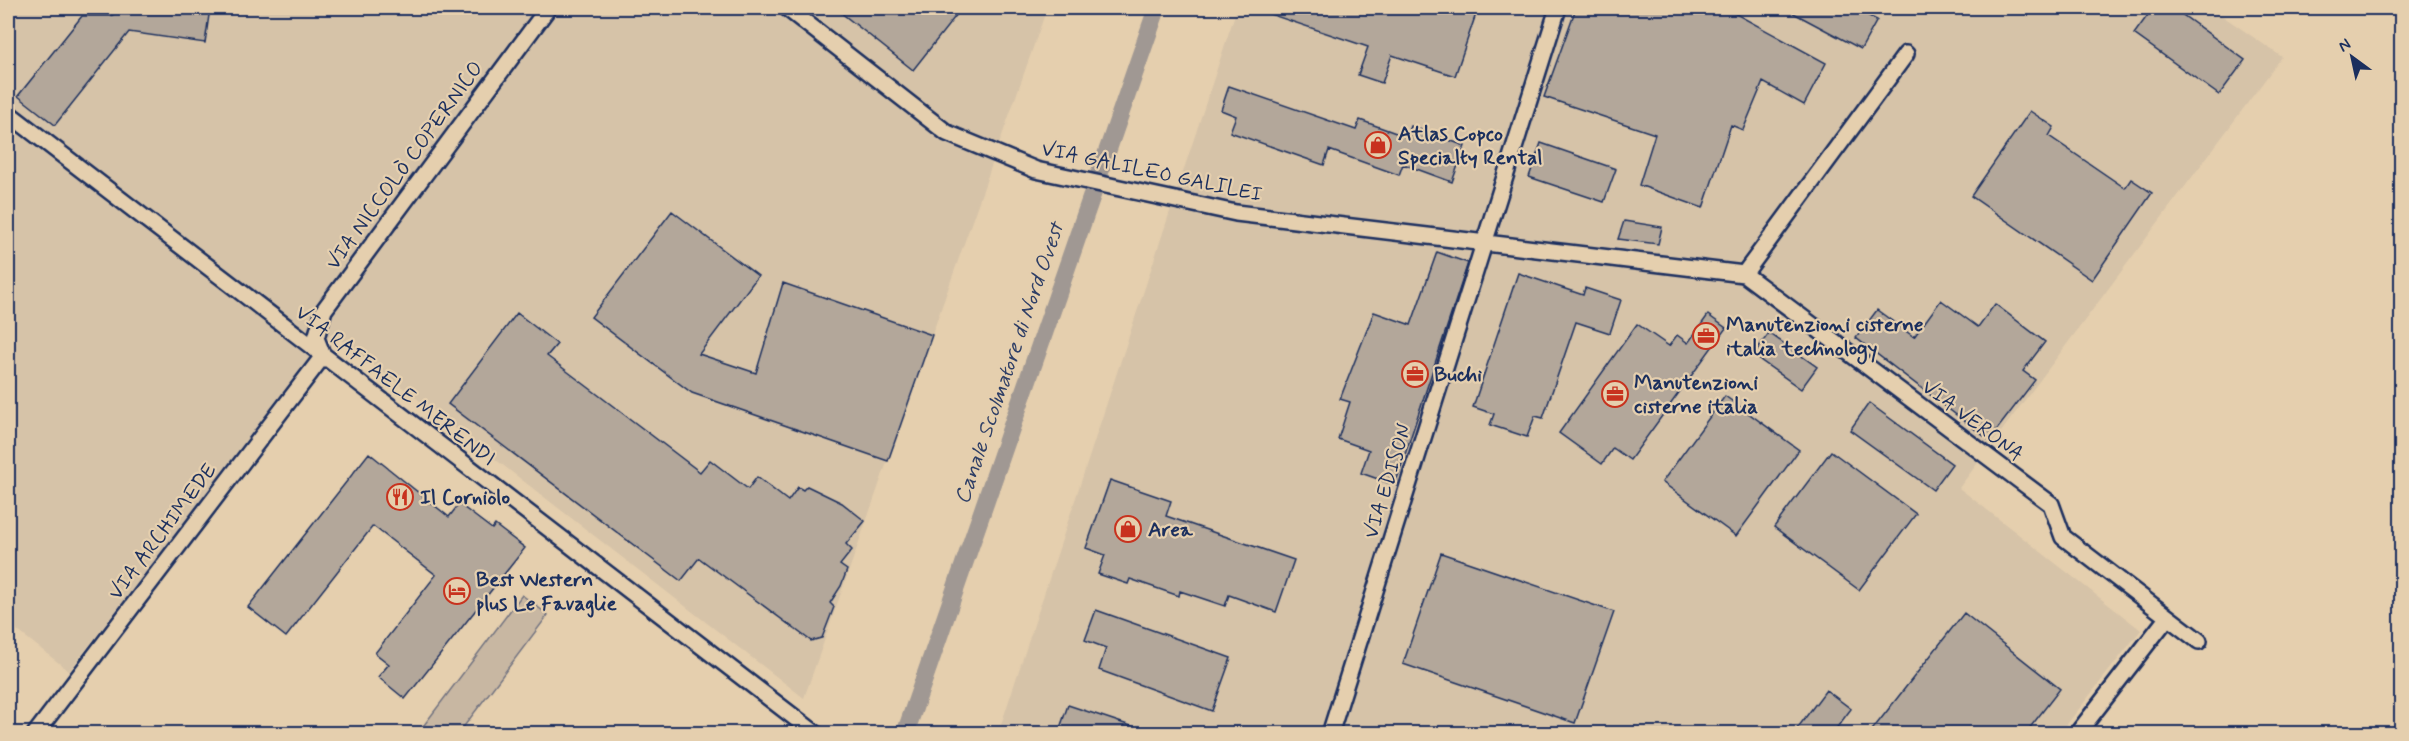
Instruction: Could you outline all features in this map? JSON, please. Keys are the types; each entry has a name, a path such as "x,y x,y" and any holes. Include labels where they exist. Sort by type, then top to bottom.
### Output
{"street":[{"name":"VIA NICCOLÒ COPERNICO","path":"323,356 316,338 324,310 548,8"},
{"name":"VIA GALILEO GALILEI","path":"787,8 947,133 1036,171 1236,213 1485,242"},
{"name":"VIA EDISON","path":"1330,734 1558,8"},
{"path":"1744,274 1906,54"},
{"name":"VIA RAFFAELE MERENDI","path":"8,113 816,734"},
{"name":"VIA VERONA","path":"1485,242 1744,274 2051,504 2063,537 2199,641"},
{"name":"VIA ARCHIMEDE","path":"35,734 323,356"},
{"path":"2077,734 2167,618"}],"shaded area":[{"path":"21,8 1047,8 804,698 332,333 69,671 8,623 8,19"},
{"path":"1237,8 2211,8 2282,57 1959,488 2141,630 2060,733 998,734"},
{"path":"522,595 548,615 459,733 418,733"}],"building":[{"path":"123,8 210,8 205,43 129,32 55,125 18,96 82,16 111,16"},
{"path":"835,8 951,8 958,13 913,70"},
{"path":"1259,8 1478,8 1455,76 1392,55 1382,83 1358,75 1368,47 1258,10"},
{"path":"1576,8 1725,8 1826,63 1804,105 1763,82 1743,130 1731,125 1703,208 1639,185 1655,134 1544,97"},
{"path":"1784,8 1853,8 1877,20 1861,49"},
{"path":"2153,8 2173,8 2245,60 2219,95 2134,34"},
{"path":"1229,86 1356,130 1360,120 1407,137 1411,126 1465,146 1452,182 1403,164 1399,175 1329,150 1324,165 1230,132 1236,116 1221,110"},
{"path":"2030,111 2054,127 2049,136 2125,188 2131,179 2152,193 2092,280 1971,196"},
{"path":"1541,143 1616,169 1604,202 1529,177"},
{"path":"672,211 758,276 699,354 756,373 783,283 932,335 888,461 692,393 591,317"},
{"path":"1624,221 1662,227 1658,244 1618,239"},
{"path":"1437,252 1468,263 1395,485 1361,473 1369,450 1338,439 1350,402 1340,399 1374,312 1411,325"},
{"path":"1518,273 1583,295 1585,288 1621,300 1610,333 1576,322 1543,418 1535,416 1527,437 1490,425 1494,414 1473,407"},
{"path":"1941,300 1978,327 1995,304 2045,342 2023,371 2035,380 1989,440 1856,338 1877,310 1914,337"},
{"path":"517,313 557,344 547,356 700,472 710,460 748,489 757,477 788,501 798,487 803,490 807,486 842,503 865,521 846,544 852,550 840,565 847,570 841,586 830,603 834,607 822,638 811,641 699,558 681,581 448,404"},
{"path":"1708,315 1726,328 1630,460 1613,448 1602,464 1559,433 1637,324 1669,346 1677,335 1688,343"},
{"path":"1769,333 1817,367 1801,389 1753,355"},
{"path":"1725,396 1799,450 1736,536 1662,482"},
{"path":"1869,403 1952,464 1933,490 1850,430"},
{"path":"1831,451 1916,514 1859,590 1774,527"},
{"name":"Best Western plus Le Favaglie","path":"369,453 449,517 459,504 492,529 495,525 525,548 405,699 378,677 389,664 375,653 436,575 373,526 286,637 248,607"},
{"path":"1110,480 1171,501 1166,516 1294,560 1276,612 1229,595 1225,606 1180,591 1179,596 1130,579 1128,584 1098,574 1105,555 1086,548"},
{"path":"1441,553 1614,612 1575,723 1403,664"},
{"path":"1096,610 1231,658 1212,711 1099,670 1106,648 1085,640"},
{"path":"1964,613 2060,689 2025,734 1869,734"},
{"path":"1826,690 1851,709 1832,734 1793,734"},
{"path":"1068,705 1146,731 1145,734 1058,734"}],"waterway":[{"name":"Canale Scolmatore di Nord Ovest","path":"905,734 1157,8"}],"place":[{"name":"Atlas Copco Specialty Rental","path":"1378,145"},
{"name":"Manutenzioni cisterne italia technology","path":"1706,336"},
{"name":"Buchi","path":"1415,374"},
{"name":"Manutenzioni cisterne italia","path":"1615,394"},
{"name":"Il Corniolo","path":"400,497"},
{"name":"Area","path":"1128,529"},
{"name":"Best Western plus Le Favaglie","path":"457,591"}]}
